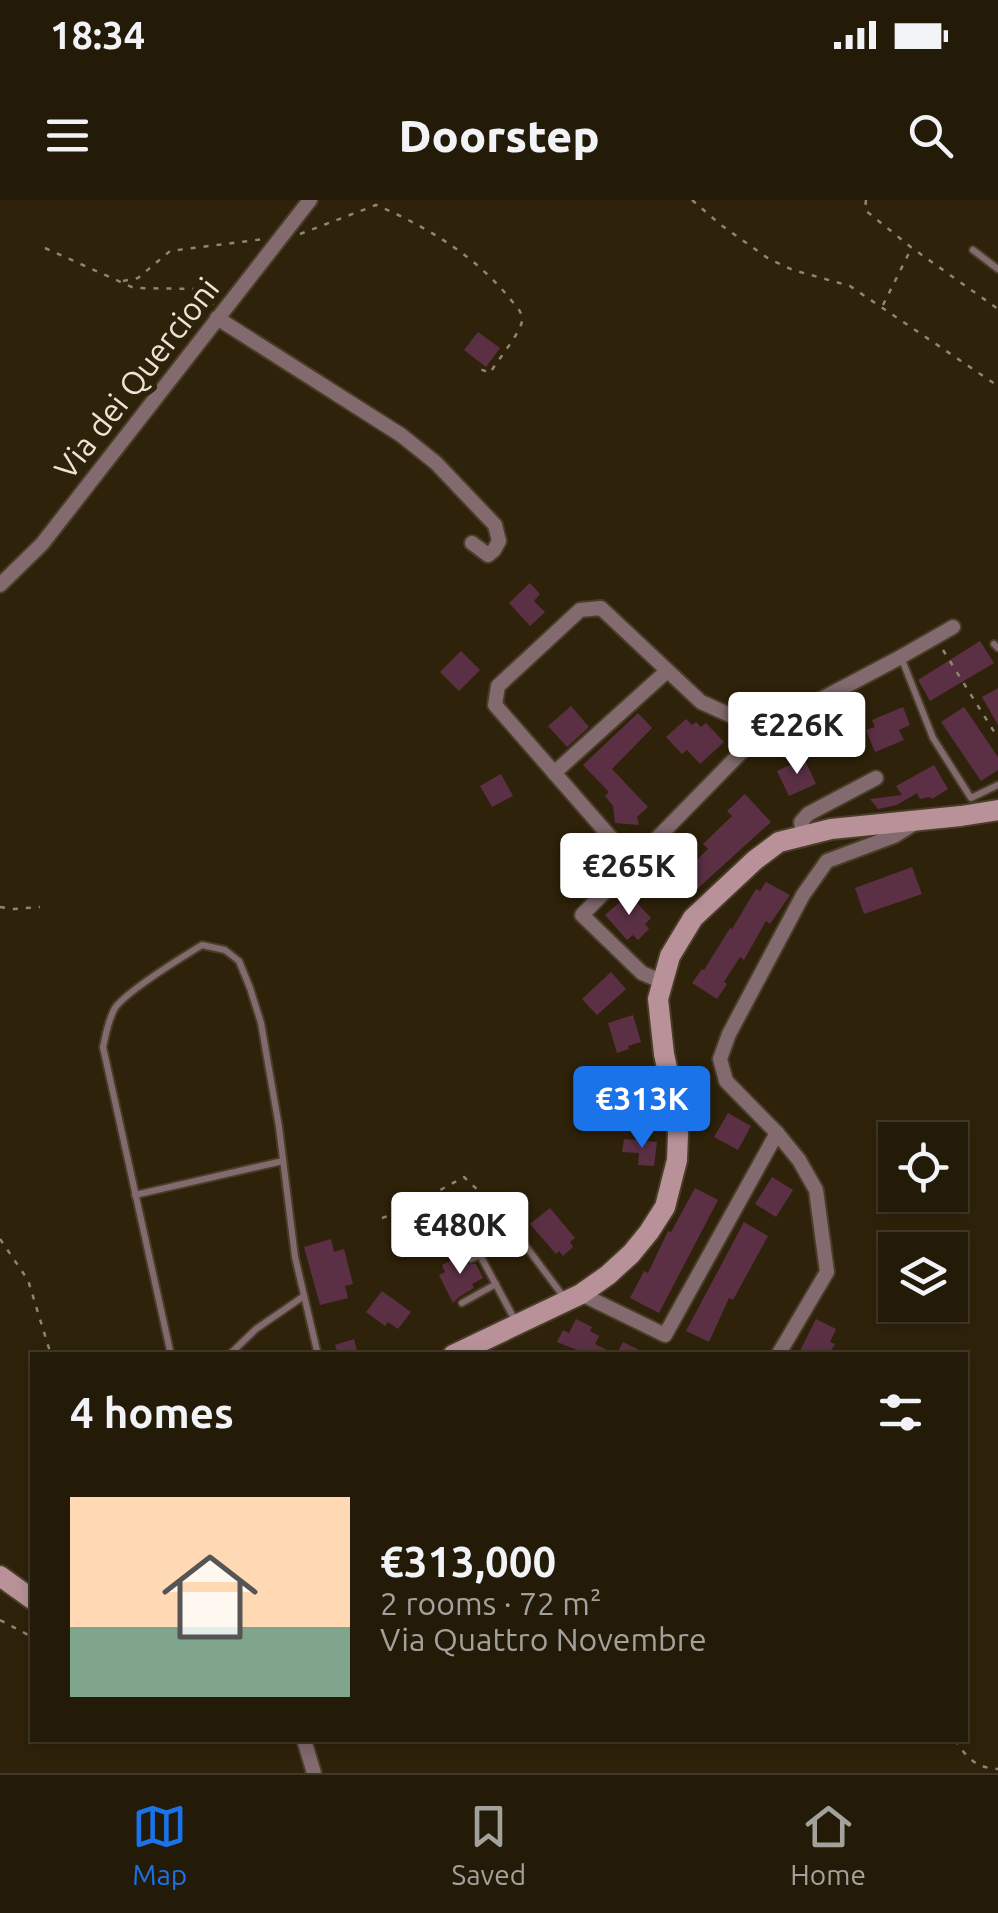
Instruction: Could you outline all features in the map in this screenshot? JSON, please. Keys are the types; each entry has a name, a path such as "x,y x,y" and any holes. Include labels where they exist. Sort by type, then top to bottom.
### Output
{"main road":[{"path":"459,1352 574,1297 608,1275 631,1254 665,1207 677,1160 678,1134 658,999 670,956 692,918 779,842 831,829 998,810"},
{"path":"0,1576 30,1598"}],"street":[{"name":"Via dei Quercioni","path":"0,585 42,544 310,200"},
{"path":"220,314 436,462 495,525 499,541 488,555 472,543"},
{"path":"633,863 495,705 498,686 580,610 601,608 702,702 763,730"},
{"path":"663,982 642,973 582,915 763,730 952,627"},
{"path":"554,773 668,671"},
{"path":"803,834 800,822 808,814 876,778"},
{"path":"780,1352 827,1272 816,1190 777,1133 726,1081 720,1059 729,1034 803,895 828,861 894,836 920,819"},
{"path":"574,1297 665,1335 777,1133"},
{"path":"305,1742 314,1773"}],"lane":[{"path":"973,250 998,269"},
{"path":"901,657 933,738 971,798 998,786"},
{"path":"170,1352 103,1047 117,1005 202,946 225,950 239,961 261,1024 295,1257 317,1352"},
{"path":"135,1195 283,1162"},
{"path":"507,1220 574,1297"},
{"path":"471,1259 480,1255 517,1323"},
{"path":"462,1303 496,1284"},
{"path":"232,1352 256,1329 304,1296"}],"path":[{"path":"692,200 769,258 793,270 850,286 998,386"},
{"path":"866,200 865,210 998,309"},
{"path":"120,281 138,278 170,251 278,240 376,205 404,216 456,248 499,285 522,314 522,325 490,373 475,367"},
{"path":"44,248 134,288 194,290 220,314"},
{"path":"882,306 912,248"},
{"path":"935,637 998,738"},
{"path":"0,906 40,907"},
{"path":"382,1218 464,1178 507,1220"},
{"path":"0,1240 28,1280 50,1352"},
{"path":"0,1620 30,1636"},
{"path":"956,1742 969,1760 985,1769 998,1769"}],"building":[{"path":"478,332 500,348 486,367 464,350"},
{"path":"530,583 540,594 534,601 545,612 530,626 509,603"},
{"path":"980,641 994,663 930,701 918,680"},
{"path":"461,651 480,670 459,691 440,672"},
{"path":"998,688 998,725 982,697"},
{"path":"571,706 589,727 567,747 548,726"},
{"path":"903,707 910,725 899,730 904,740 875,752 866,730 875,727 872,720"},
{"path":"964,707 998,757 998,770 981,781 941,722"},
{"path":"638,713 652,728 612,769 648,807 637,817 639,825 615,823 613,806 605,796 609,792 583,765"},
{"path":"686,719 701,727 706,723 724,742 700,764 687,750 682,754 666,737"},
{"path":"804,758 816,784 789,796 777,771"},
{"path":"934,765 948,789 932,799 920,799 917,793 897,805 878,809 870,799 902,795 896,786"},
{"path":"501,774 513,796 492,807 480,786"},
{"path":"745,794 771,822 697,889 682,874 708,849 703,844 732,816 727,811"},
{"path":"583,838 598,851 591,858 601,869 581,887 567,874 562,860"},
{"path":"912,867 922,894 864,914 855,888"},
{"path":"766,882 790,895 770,924 766,921 744,960 740,957 717,999 692,983 756,889 760,891"},
{"path":"629,894 651,918 645,924 649,929 638,940 633,935 627,940 605,915"},
{"path":"611,972 626,989 597,1015 582,999"},
{"path":"633,1015 641,1042 617,1053 608,1023"},
{"path":"728,1113 751,1126 738,1150 714,1137"},
{"path":"624,1139 657,1142 654,1166 638,1165 639,1153 622,1152"},
{"path":"772,1177 793,1190 776,1217 755,1204"},
{"path":"695,1188 718,1200 659,1313 630,1298"},
{"path":"550,1208 575,1238 570,1242 573,1247 563,1256 559,1251 556,1254 530,1224"},
{"path":"744,1222 768,1236 733,1300 729,1298 709,1342 686,1331"},
{"path":"331,1239 334,1252 344,1249 353,1284 345,1286 348,1298 320,1305 304,1247"},
{"path":"463,1254 466,1264 476,1264 483,1278 453,1303 439,1275 445,1272 442,1265"},
{"path":"382,1291 411,1312 398,1329 388,1322 385,1326 366,1312"},
{"path":"576,1319 592,1327 590,1331 599,1336 595,1344 610,1352 582,1352 557,1342 563,1330 569,1333"},
{"path":"816,1319 836,1329 830,1352 800,1352"},
{"path":"354,1339 357,1352 337,1352 335,1345"},
{"path":"623,1342 643,1352 618,1352"}]}
